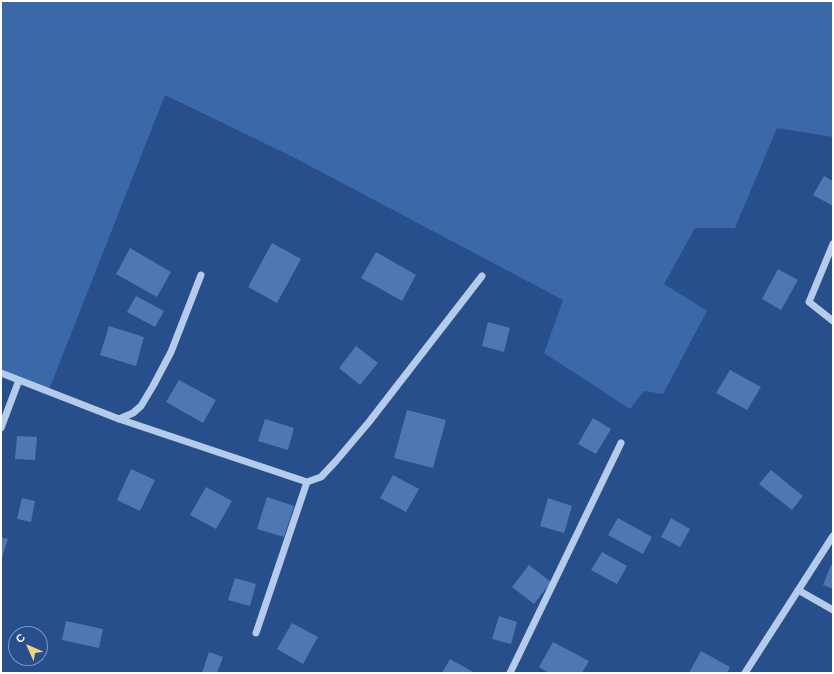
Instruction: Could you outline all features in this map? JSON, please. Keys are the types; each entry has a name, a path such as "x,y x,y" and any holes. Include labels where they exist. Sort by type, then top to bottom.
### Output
{"street":[{"path":"833,244 809,302 833,321"},
{"path":"119,419 133,413 141,406 153,386 171,352 202,275"},
{"path":"1,373 119,419 307,482 321,477 336,461 369,422 482,276"},
{"path":"1,428 19,380"},
{"path":"510,673 621,443"},
{"path":"256,633 307,482"},
{"path":"745,673 833,536"},
{"path":"798,590 833,610"}],"shaded area":[{"path":"1,1 833,1 833,137 777,128 735,228 695,228 664,284 707,311 663,394 644,391 630,409 544,353 563,300 293,157 165,95 47,395 1,377"}],"building":[{"path":"824,176 833,181 833,206 813,195"},
{"path":"272,243 301,259 277,303 248,287"},
{"path":"130,248 171,272 157,297 116,274"},
{"path":"376,252 416,275 402,301 361,278"},
{"path":"778,269 798,280 781,310 762,299"},
{"path":"136,296 164,311 155,327 127,312"},
{"path":"488,322 510,328 504,352 482,346"},
{"path":"109,326 144,337 136,366 100,355"},
{"path":"356,346 378,363 360,385 339,368"},
{"path":"730,370 761,387 747,410 716,393"},
{"path":"179,380 216,400 203,423 166,402"},
{"path":"407,410 446,420 433,468 394,458"},
{"path":"593,418 611,429 596,454 578,444"},
{"path":"265,419 294,428 288,450 258,441"},
{"path":"17,436 37,437 35,460 15,459"},
{"path":"131,469 155,480 140,511 117,500"},
{"path":"771,470 803,496 792,510 759,484"},
{"path":"393,475 419,489 406,512 380,498"},
{"path":"206,487 232,501 216,529 190,515"},
{"path":"267,497 294,506 284,537 257,529"},
{"path":"22,498 35,501 31,522 17,519"},
{"path":"548,498 572,506 564,533 540,526"},
{"path":"618,518 652,537 643,554 608,535"},
{"path":"671,518 690,529 680,547 661,537"},
{"path":"1,537 8,539 1,561"},
{"path":"602,552 627,566 617,584 591,570"},
{"path":"529,565 551,582 534,604 512,587"},
{"path":"831,565 833,566 833,589 823,585"},
{"path":"235,578 256,584 250,606 228,600"},
{"path":"499,616 517,622 511,644 492,639"},
{"path":"66,621 103,629 99,648 62,640"},
{"path":"292,623 318,637 303,664 277,649"},
{"path":"553,642 589,661 582,673 549,673 539,667"},
{"path":"701,651 730,667 727,673 689,673"},
{"path":"209,652 223,657 217,673 202,673"},
{"path":"450,659 475,673 442,673"}]}
